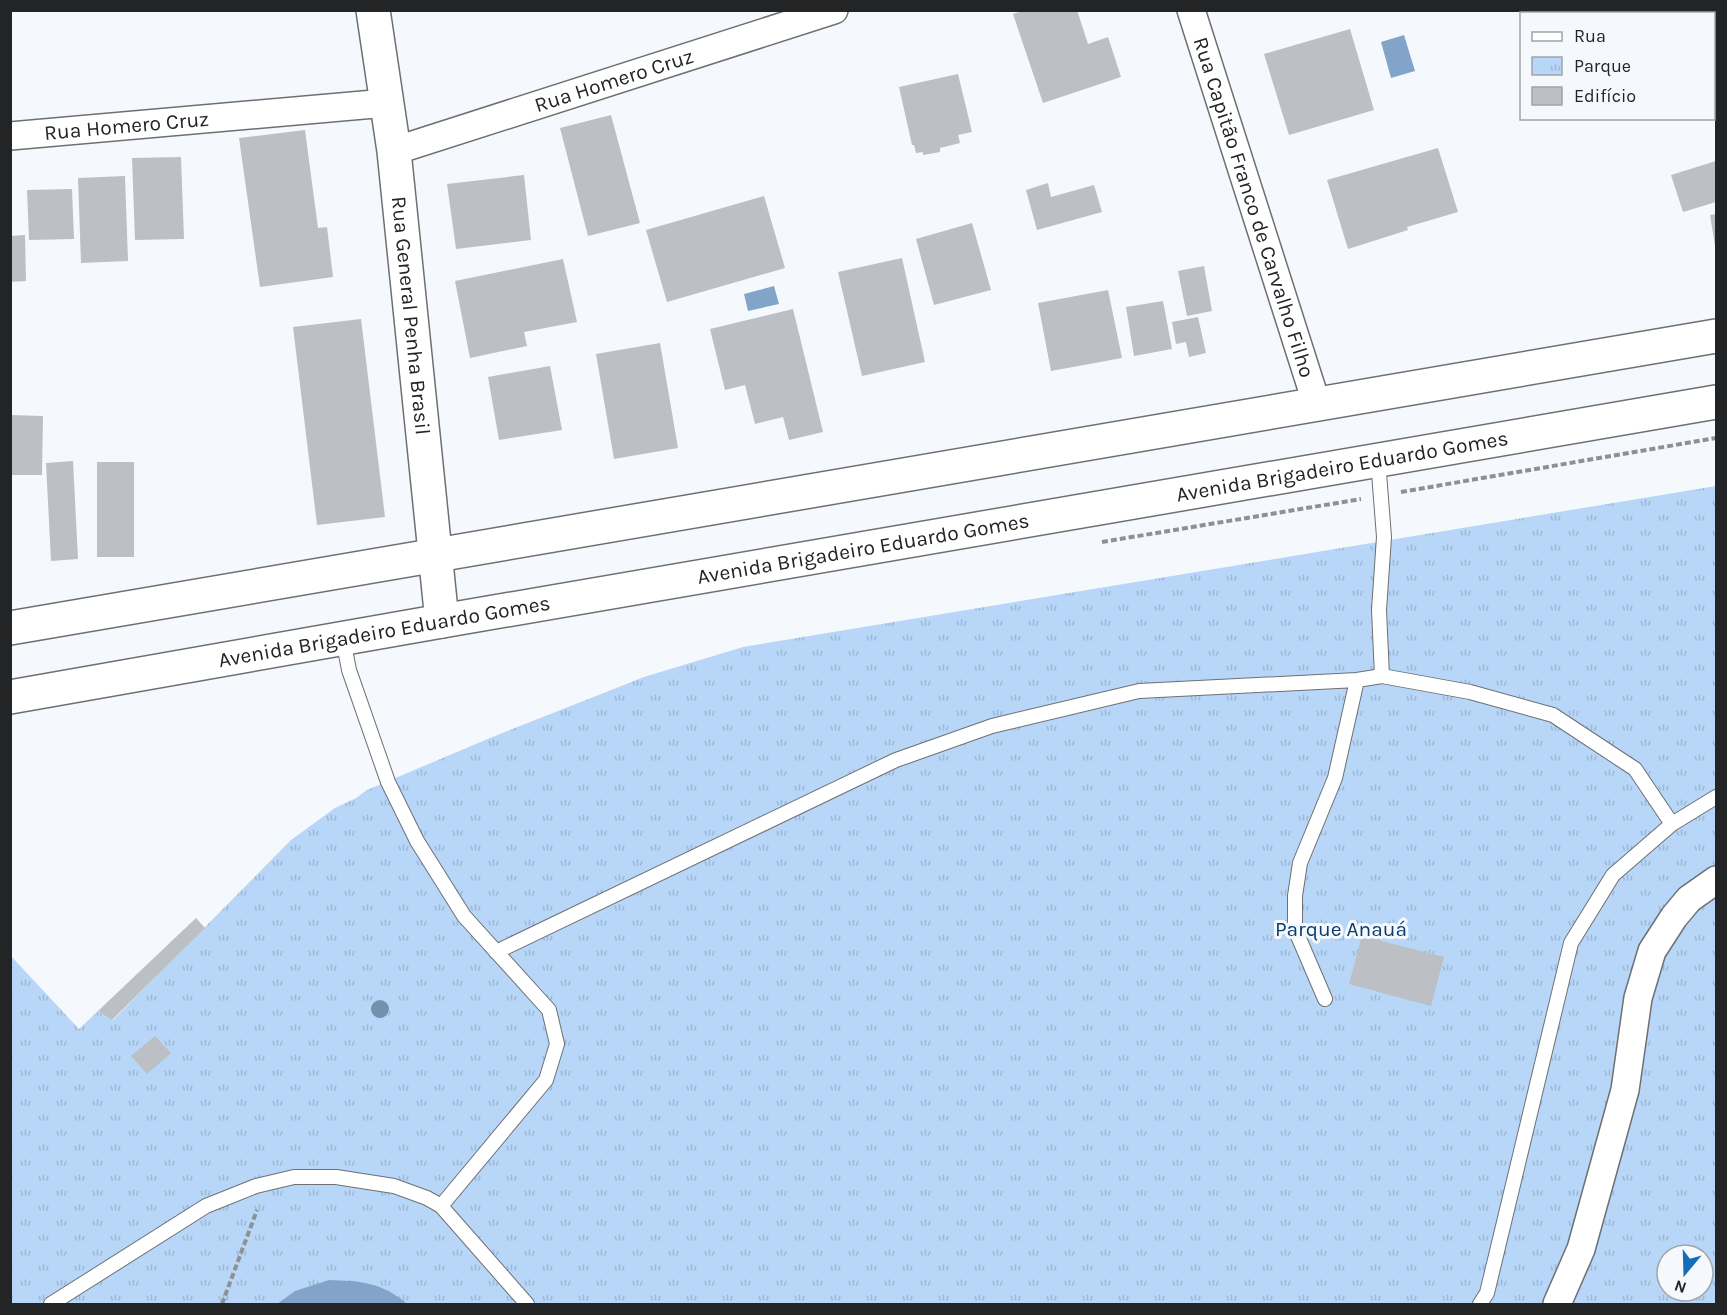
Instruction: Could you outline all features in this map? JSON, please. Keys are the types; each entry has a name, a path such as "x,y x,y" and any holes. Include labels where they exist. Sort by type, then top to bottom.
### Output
{"main road":[{"name":"Rua General Penha Brasil","path":"372,10 394,151 442,621"},
{"path":"10,628 1716,336"},
{"name":"Avenida Brigadeiro Eduardo Gomes","path":"10,697 1716,402"}],"street":[{"name":"Rua Homero Cruz","path":"394,151 834,10"},
{"name":"Rua Capitão Franco de Carvalho Filho","path":"1191,10 1317,405"},
{"name":"Rua Homero Cruz","path":"10,136 386,103"},
{"path":"1557,1305 1581,1249 1622,1101 1638,998 1652,951 1689,899 1716,880"}],"lane":[{"path":"1378,460 1384,537 1379,610 1382,676"},
{"path":"343,639 354,686 393,792 417,841 464,916 549,1010 557,1044 546,1080 441,1206"},
{"path":"496,952 896,760 992,726 1139,691 1357,680 1382,676 1470,692 1553,715 1635,770 1672,824"},
{"path":"1325,999 1295,929 1295,896 1300,863 1335,778 1357,680"},
{"path":"1480,1305 1487,1293 1571,943 1613,875 1672,824 1716,797"},
{"path":"51,1305 206,1206 265,1184 294,1177 336,1177 394,1186 427,1198 441,1206 527,1305"}],"path":[{"path":"222,1305 265,1184"}],"green space":[{"name":"Parque Anauá","path":"1716,486 1716,1304 11,1304 10,955 79,1029 98,1011 113,1020 291,840 335,808 367,790 644,677 743,647"}],"shaded area":[{"path":"1404,35 1415,71 1391,78 1381,42"},
{"path":"774,286 779,304 748,311 744,294"},
{"path":"329,1280 351,1281 380,1287 407,1304 277,1304 295,1291"}],"building":[{"path":"1025,10 1077,10 1088,44 1108,37 1121,77 1043,103 1013,14"},
{"path":"1716,10 1716,68 1715,12 1699,12"},
{"path":"1350,29 1374,110 1289,135 1264,54"},
{"path":"958,74 972,132 958,135 960,143 940,148 940,152 923,155 923,152 916,153 912,145 899,87"},
{"path":"611,115 640,223 588,236 560,128"},
{"path":"305,130 318,228 327,227 333,277 260,287 239,138"},
{"path":"1438,148 1458,212 1407,227 1408,230 1348,249 1327,180"},
{"path":"181,157 184,239 135,240 132,158"},
{"path":"1716,161 1716,202 1683,212 1671,175"},
{"path":"524,175 531,240 456,249 447,184"},
{"path":"125,176 128,261 81,263 78,178"},
{"path":"1048,183 1051,197 1094,185 1102,212 1037,230 1026,190"},
{"path":"72,189 74,239 29,240 27,190"},
{"path":"764,196 785,268 667,302 646,230"},
{"path":"1716,214 1716,246 1715,246 1710,215"},
{"path":"972,223 991,290 934,305 916,239"},
{"path":"25,235 26,281 10,282 10,236"},
{"path":"902,258 925,362 862,376 838,272"},
{"path":"563,259 577,322 524,332 527,346 470,358 455,281"},
{"path":"1204,266 1212,311 1187,316 1178,271"},
{"path":"1108,290 1122,358 1051,371 1038,303"},
{"path":"1163,301 1172,349 1134,356 1126,307"},
{"path":"793,309 823,432 789,440 783,417 755,424 745,385 725,390 710,329"},
{"path":"1198,317 1206,353 1189,357 1186,342 1176,344 1172,322"},
{"path":"361,319 385,517 317,525 293,327"},
{"path":"660,343 678,448 614,459 596,354"},
{"path":"550,366 562,430 499,440 488,377"},
{"path":"10,415 43,416 42,475 10,475"},
{"path":"73,461 78,559 51,561 46,463"},
{"path":"97,462 134,462 134,557 97,557"},
{"path":"196,918 205,928 112,1020 98,1011"},
{"path":"1362,936 1444,957 1431,1006 1349,984"},
{"path":"155,1036 171,1053 147,1074 131,1056"}]}
